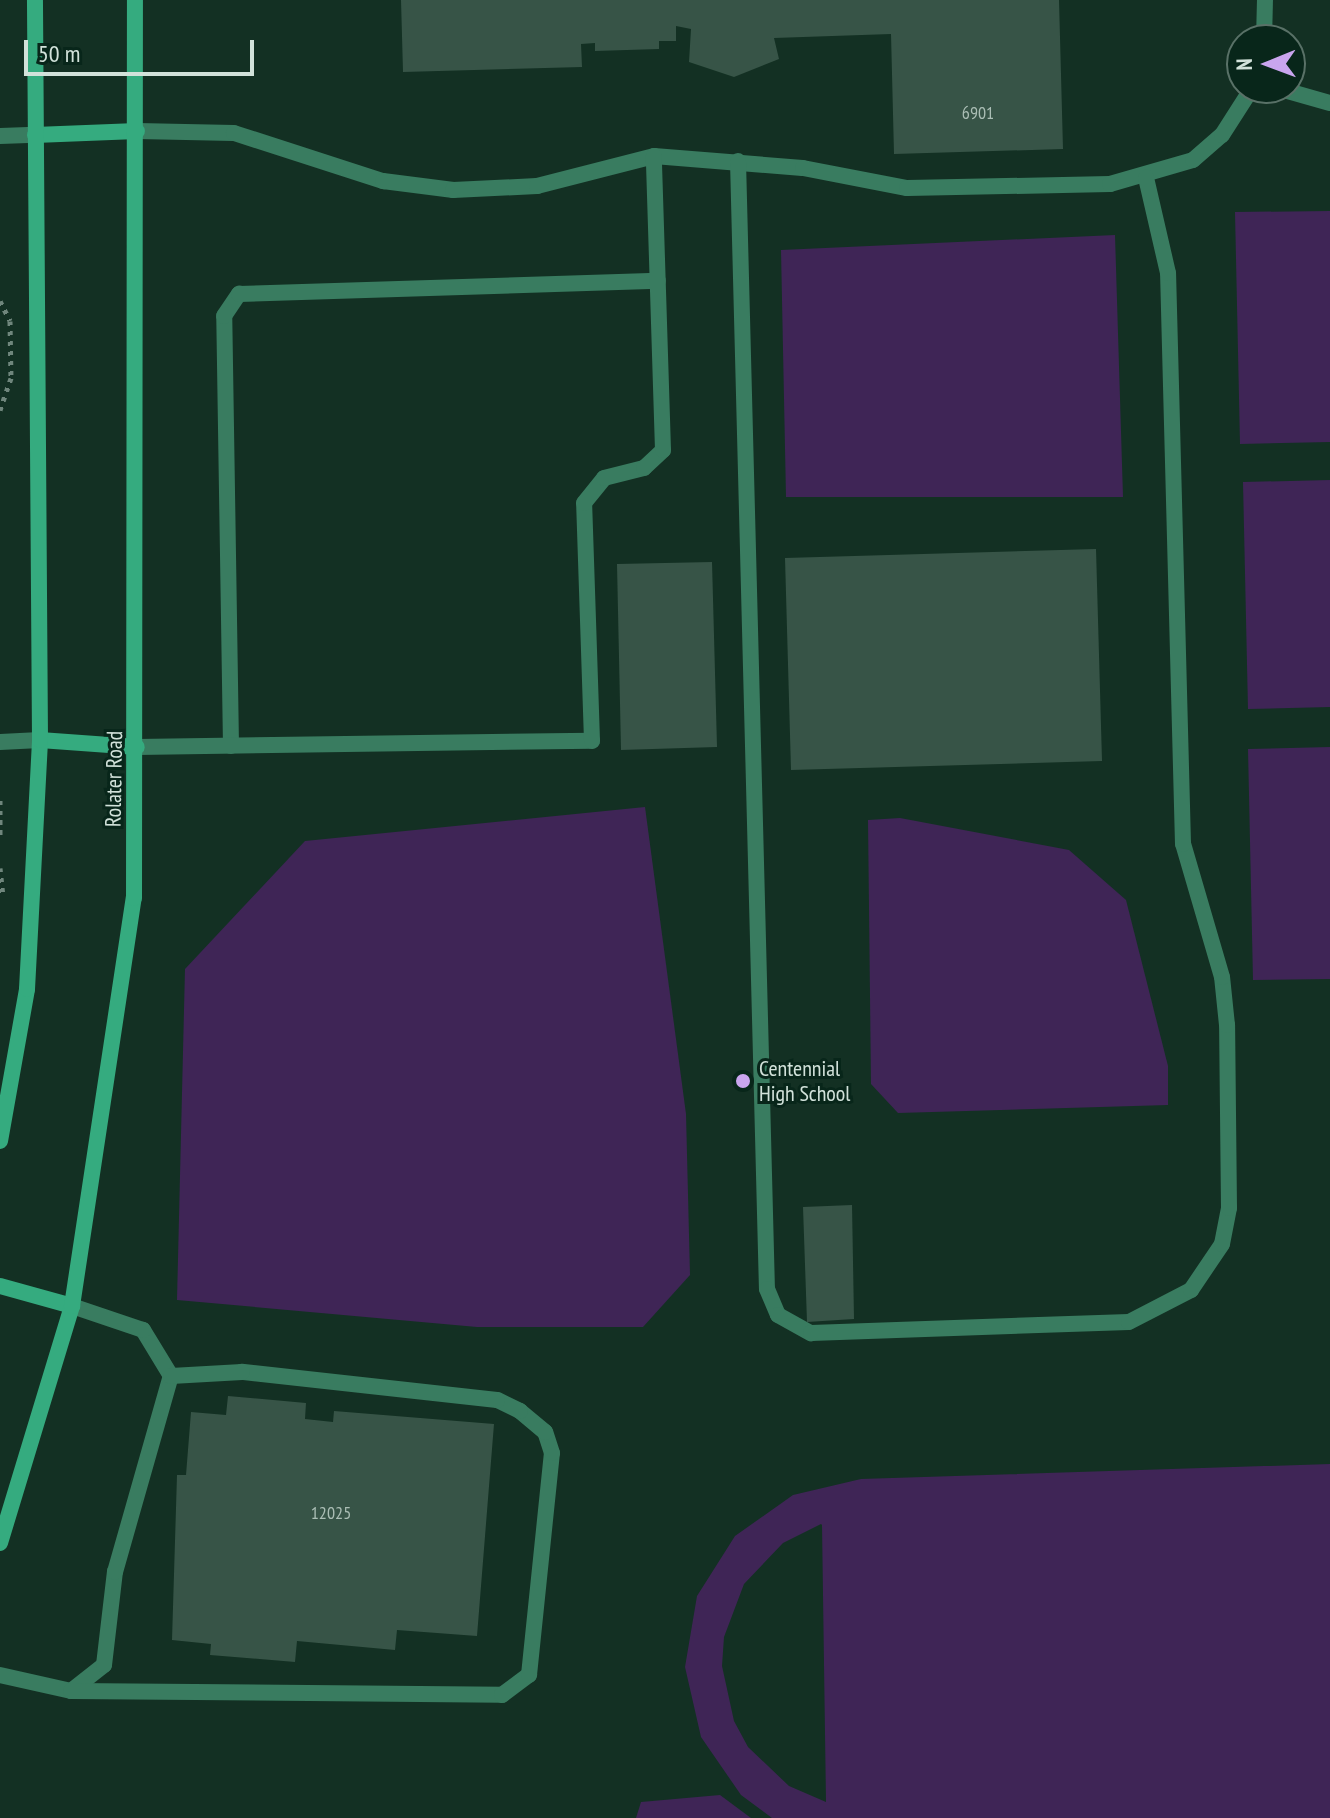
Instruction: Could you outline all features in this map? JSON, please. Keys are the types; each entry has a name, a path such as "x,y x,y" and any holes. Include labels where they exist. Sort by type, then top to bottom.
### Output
{"main road":[{"path":"0,1141 27,989 40,740 35,0"},
{"name":"Rolater Road","path":"0,1543 72,1306 134,898 137,747 135,0"},
{"path":"35,135 137,131"},
{"path":"40,740 137,747"},
{"path":"0,1286 72,1306"}],"lane":[{"path":"1264,24 1265,0"},
{"path":"1306,96 1330,103"},
{"path":"137,131 234,133 383,181 453,190 537,186 654,156 738,161 907,188 1146,178 1205,152 1240,104"},
{"path":"0,136 35,135"},
{"path":"137,747 592,741 584,503 604,478 644,468 663,450 654,156"},
{"path":"738,161 767,1289 778,1315 811,1333 1129,1322 1191,1290 1226,1229 1227,1025 1222,977 1183,844 1168,273 1146,178"},
{"path":"231,746 224,316 239,294 658,281"},
{"path":"0,742 40,740"},
{"path":"71,1691 104,1665 115,1572 171,1376 143,1330 72,1306"},
{"path":"0,1675 71,1691 502,1695 529,1675 537,1646 552,1453 545,1432 520,1411 497,1400 242,1372 171,1376"}],"path":[{"path":"0,301 10,321 11,378 0,410"},
{"path":"0,800 0,837"},
{"path":"0,868 3,895"}],"shaded area":[{"path":"1330,211 1330,442 1240,444 1235,212"},
{"path":"1115,235 1123,497 786,497 781,250"},
{"path":"1330,480 1330,707 1248,709 1243,482"},
{"path":"1330,747 1330,979 1253,980 1248,749"},
{"path":"645,807 686,1114 690,1275 643,1327 477,1327 177,1300 185,969 305,841"},
{"path":"900,818 1069,850 1126,900 1168,1066 1168,1105 898,1113 871,1084 868,820"},
{"path":"1330,1464 1330,1818 772,1818 741,1795 701,1737 685,1667 697,1596 735,1536 793,1495 861,1479","holes":["822,1525 826,1802 789,1786 748,1747 734,1721 722,1666 724,1637 744,1584 783,1543"]},
{"path":"720,1795 751,1818 636,1818 641,1802"}],"building":[{"path":"401,0 1059,0 1063,149 894,154 891,34 774,38 779,59 734,77 689,62 691,29 676,26 676,41 659,41 659,49 595,51 595,43 581,44 582,67 403,72"},
{"path":"1096,549 1102,761 791,770 785,558"},
{"path":"712,562 717,747 621,750 617,564"},
{"path":"852,1205 854,1319 807,1322 803,1207"},
{"path":"228,1396 306,1403 305,1419 333,1422 334,1411 494,1424 477,1636 397,1630 395,1650 297,1641 295,1662 210,1655 211,1644 172,1640 177,1475 186,1475 191,1412 226,1415"}],"place":[{"name":"Centennial High School","path":"743,1081"}]}
